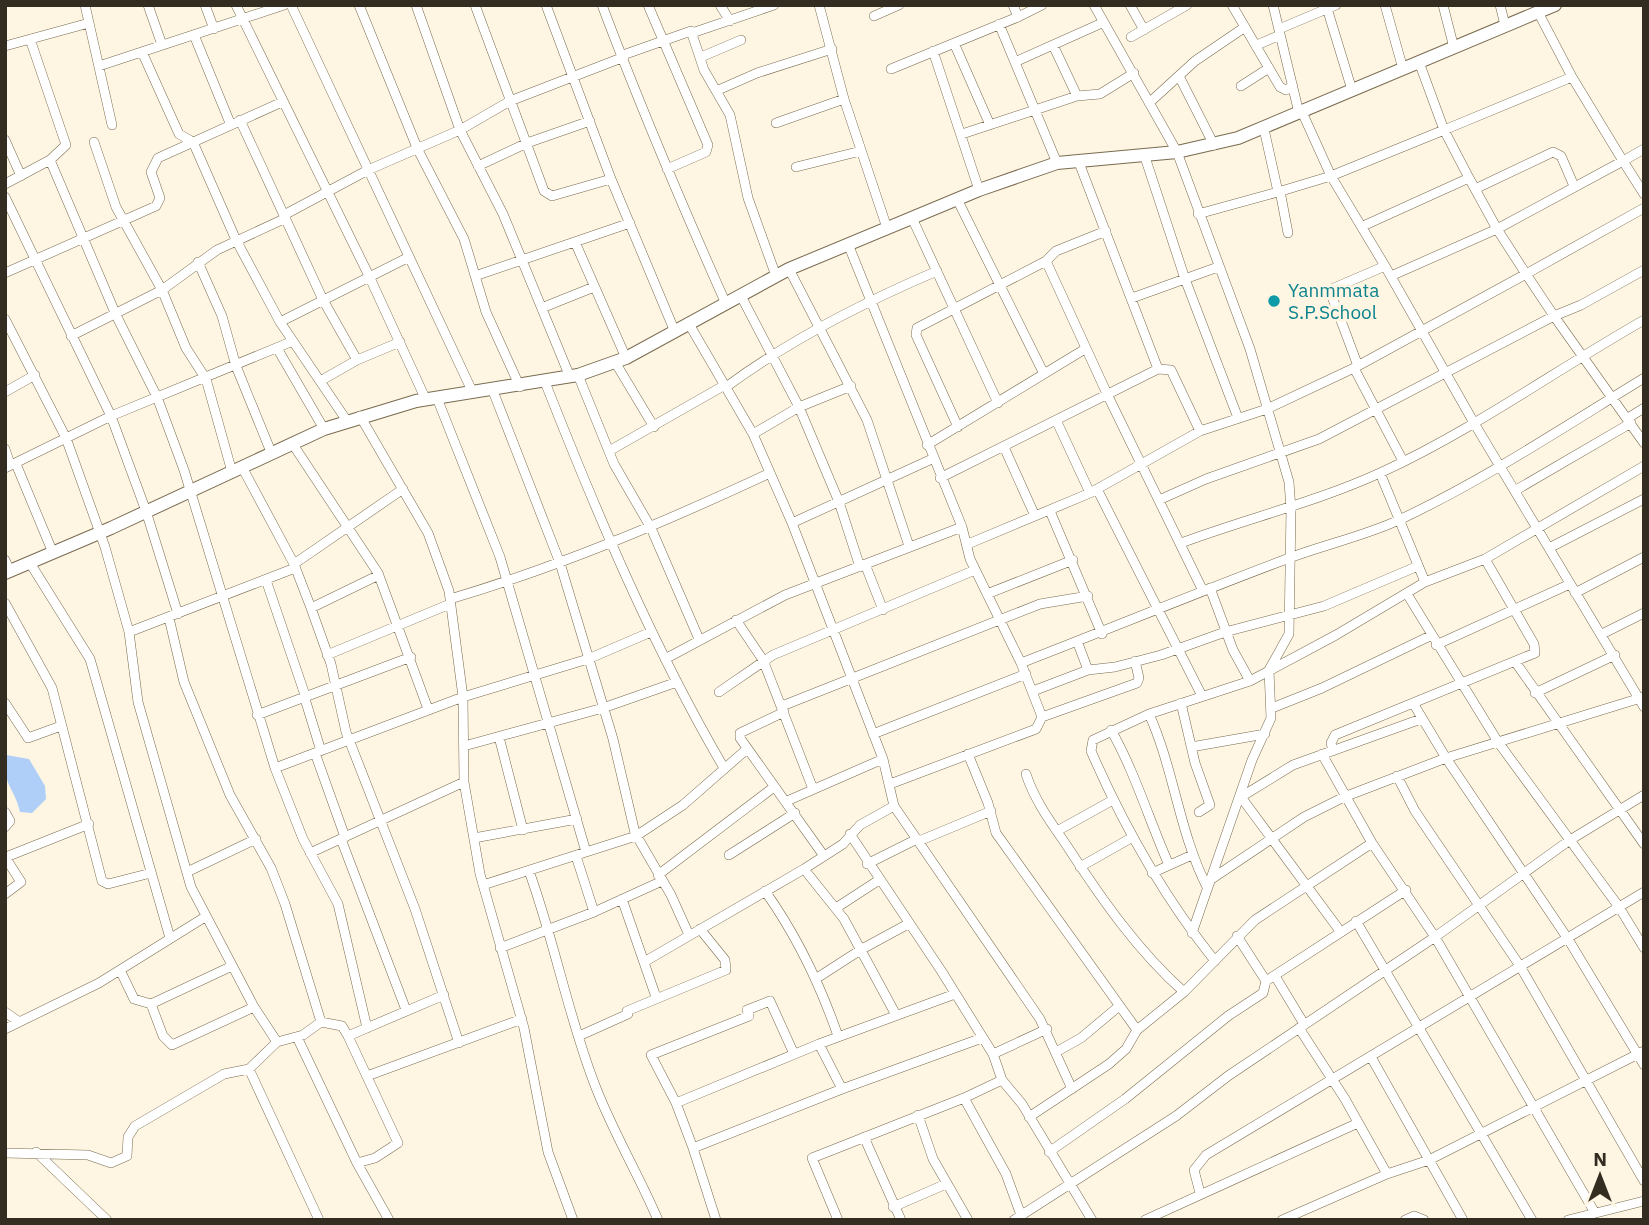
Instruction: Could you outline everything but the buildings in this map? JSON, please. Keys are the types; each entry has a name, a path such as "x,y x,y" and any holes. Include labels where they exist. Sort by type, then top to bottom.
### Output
{"street":[{"path":"85,5 112,125"},
{"path":"148,5 162,45"},
{"path":"205,5 214,29"},
{"path":"236,5 400,342 431,399 496,544 586,852"},
{"path":"99,66 284,5"},
{"path":"291,5 473,393"},
{"path":"359,5 418,150 456,221 486,312 520,387"},
{"path":"416,5 460,130 522,258 609,451 651,528 699,639"},
{"path":"475,5 544,191 549,196 611,179"},
{"path":"546,5 611,179 675,332"},
{"path":"602,5 624,56 646,124 726,304"},
{"path":"648,5 708,148 706,152 667,169"},
{"path":"720,5 730,20"},
{"path":"71,336 162,290 198,262 236,240 368,170 460,130 510,101 664,41 761,7 774,5"},
{"path":"819,5 844,99 887,228"},
{"path":"874,16 899,5"},
{"path":"1013,5 1018,17"},
{"path":"891,69 1042,5"},
{"path":"1094,5 1177,152 1250,349 1289,482 1291,509 1287,641 1269,670 1272,708 1265,734 1192,933"},
{"path":"1130,5 1144,30"},
{"path":"1232,5 1280,87 1286,90 1293,86"},
{"path":"1210,882 1304,817 1344,797 1446,758 1555,723 1642,701 1474,424 1363,226 1331,176 1301,113 1273,5"},
{"path":"1385,5 1403,69"},
{"path":"1443,5 1454,48"},
{"path":"1500,5 1506,25"},
{"path":"7,568 30,563 100,533 271,452 354,418 431,399 520,387 574,376 621,360 789,269 979,190 1057,163 1177,152 1214,145 1264,129 1555,5"},
{"path":"1131,37 1181,7"},
{"path":"1257,45 1329,7 1352,90"},
{"path":"1538,12 1572,77 1644,194"},
{"path":"5,46 89,23"},
{"path":"1015,62 1102,23"},
{"path":"999,24 1057,163"},
{"path":"1149,103 1195,61 1245,27"},
{"path":"692,33 704,70 735,131 748,198 776,276"},
{"path":"194,35 230,123"},
{"path":"5,184 64,150 65,139 30,39"},
{"path":"701,57 741,40"},
{"path":"954,43 990,125"},
{"path":"1053,45 1077,96"},
{"path":"716,91 757,73 832,50"},
{"path":"933,51 979,190"},
{"path":"142,52 179,134 193,142 236,240 280,322 322,380 354,418 403,489 432,542 450,602 463,697 464,782 483,885 522,1019 548,1152 573,1220"},
{"path":"1419,62 1444,130 1497,229 1554,316 1644,443"},
{"path":"1241,86 1269,68"},
{"path":"962,134 1077,96 1100,94 1134,74"},
{"path":"1179,76 1214,145"},
{"path":"1198,214 1331,176 1572,77"},
{"path":"776,123 844,99"},
{"path":"5,273 124,222 160,202 151,172 158,158 230,123 282,102"},
{"path":"240,120 323,300 357,360"},
{"path":"478,166 527,143 590,121"},
{"path":"1264,129 1288,233"},
{"path":"5,140 21,176"},
{"path":"94,142 111,195 162,290 186,348 206,379 237,469 295,566 327,654 349,742 415,909 459,1044"},
{"path":"1391,276 1497,229 1644,149"},
{"path":"796,167 861,151"},
{"path":"1475,189 1553,152 1561,156 1574,186"},
{"path":"1144,154 1185,279 1238,418"},
{"path":"50,160 116,315 157,397 191,491 275,768 310,853 338,904 367,1028"},
{"path":"1078,160 1158,369"},
{"path":"1363,226 1469,178"},
{"path":"5,197 111,416 146,510 173,616 184,681 230,795 256,839 285,904 321,1022"},
{"path":"957,199 1044,373"},
{"path":"968,544 1093,491 1200,430 1267,409 1356,367 1644,208"},
{"path":"912,218 998,403"},
{"path":"475,276 630,223"},
{"path":"958,427 915,331 948,314 955,307 1046,261 1056,251 1106,231"},
{"path":"575,242 621,360 654,427"},
{"path":"848,244 962,527 975,570 1026,674 1041,717 1036,729 890,784"},
{"path":"280,322 409,257"},
{"path":"1046,261 1140,464 1207,589 1250,681"},
{"path":"198,262 222,316 236,366 271,452"},
{"path":"1385,266 1334,288 1331,294 1375,412 1403,461"},
{"path":"1132,298 1218,267"},
{"path":"789,269 851,386 888,480 909,546"},
{"path":"1158,500 1280,454 1375,412 1644,270"},
{"path":"609,451 725,386 770,355 872,299 937,271"},
{"path":"544,307 594,287"},
{"path":"741,296 799,407 839,502 862,566 883,610"},
{"path":"5,319 65,438 100,533 129,632 138,702 187,872 205,917 254,1007 277,1042"},
{"path":"1181,542 1236,523 1291,509 1380,473 1474,424 1582,355 1644,320"},
{"path":"689,324 753,434 792,523 883,759 894,806 1047,1029 1072,1089"},
{"path":"5,468 111,416 293,341"},
{"path":"322,380 357,360 400,342"},
{"path":"277,348 324,429"},
{"path":"927,445 1085,349"},
{"path":"940,478 1058,422 1158,369 1171,370 1200,430"},
{"path":"5,392 34,375"},
{"path":"1021,663 1102,634 1290,557 1348,541 1399,520 1644,379"},
{"path":"545,382 651,632 724,768"},
{"path":"753,434 799,407 851,386"},
{"path":"493,391 560,564 603,708 636,836 689,935"},
{"path":"1516,490 1630,421 1644,408"},
{"path":"1058,422 1202,696"},
{"path":"292,443 379,575 428,709"},
{"path":"1004,447 1035,516"},
{"path":"5,449 10,464 16,464"},
{"path":"792,523 933,459"},
{"path":"16,464 53,553"},
{"path":"1214,961 1192,933 1131,838 1091,745 1093,740 1149,714 1250,681 1425,582 1485,559 1644,466"},
{"path":"327,654 450,602 560,564 651,528 770,473"},
{"path":"1380,473 1425,582"},
{"path":"129,632 266,580 295,566 403,489"},
{"path":"1549,548 1644,499"},
{"path":"1050,511 1073,560 1102,634"},
{"path":"665,659 736,620 817,583 962,527"},
{"path":"1272,708 1644,557"},
{"path":"1333,751 1331,743 1335,735 1531,656 1535,648 1485,559"},
{"path":"986,594 1073,560"},
{"path":"30,563 90,659 170,938"},
{"path":"1033,691 1088,670 1179,650 1225,632 1324,606 1418,566"},
{"path":"719,692 764,660 975,570"},
{"path":"311,608 379,575"},
{"path":"266,580 306,698 318,752 343,838 406,1010"},
{"path":"1407,594 1433,641 1498,742 1619,907 1644,948"},
{"path":"824,856 747,748 740,733 783,709 1040,604 1088,596"},
{"path":"5,603 44,668 52,688 104,883 151,873"},
{"path":"1602,634 1644,614"},
{"path":"736,620 764,660 813,789"},
{"path":"275,768 349,742 428,709 588,659 651,632"},
{"path":"1077,641 1088,670"},
{"path":"1535,693 1615,655"},
{"path":"257,715 411,657"},
{"path":"1041,717 1136,683 1139,678 1135,661"},
{"path":"1516,663 1555,723 1644,844"},
{"path":"873,734 1026,674"},
{"path":"464,746 603,708 677,682"},
{"path":"5,703 28,738 61,726"},
{"path":"1181,703 1191,747 1210,805 1199,812"},
{"path":"1413,703 1446,758 1568,939 1640,1052 1644,1065"},
{"path":"1149,714 1158,733 1192,855 1210,882"},
{"path":"1241,797 1293,765 1421,719"},
{"path":"1111,730 1128,759 1169,865"},
{"path":"1191,747 1265,734"},
{"path":"499,737 523,830"},
{"path":"483,885 636,836 683,805 747,748"},
{"path":"968,754 996,833 1137,1030"},
{"path":"1322,754 1372,843 1435,937 1595,1213"},
{"path":"787,802 883,759"},
{"path":"1026,774 1038,803 1080,866 1152,963 1184,992"},
{"path":"1397,776 1415,811 1481,904 1520,966 1644,1181"},
{"path":"310,853 464,782"},
{"path":"500,948 594,912 660,878 774,787"},
{"path":"964,1098 1006,1174 1019,1218 1435,937 1570,839 1644,795"},
{"path":"1241,797 1340,931"},
{"path":"1057,831 1113,800"},
{"path":"644,962 804,869 842,844 850,834 894,806"},
{"path":"867,864 990,811"},
{"path":"5,812 10,821 5,827"},
{"path":"729,855 795,813"},
{"path":"474,838 577,819"},
{"path":"5,894 21,883 5,857 89,824"},
{"path":"850,834 993,1054 1002,1080 1029,1116 1092,1220"},
{"path":"1080,866 1131,838"},
{"path":"187,872 256,839"},
{"path":"1029,1116 1072,1089 1126,1049 1137,1030 1184,992 1237,936 1305,886 1372,843"},
{"path":"1153,873 1192,855"},
{"path":"576,856 594,912"},
{"path":"804,869 836,908 862,949 896,1015"},
{"path":"529,871 550,929 560,978 593,1082 658,1220"},
{"path":"836,908 879,880"},
{"path":"1266,981 1406,890"},
{"path":"765,891 785,919 817,978 838,1036"},
{"path":"1200,1194 1194,1170 1206,1155 1644,892"},
{"path":"622,899 656,997"},
{"path":"5,1029 65,1001 205,917"},
{"path":"1356,921 1532,1220"},
{"path":"817,978 908,924"},
{"path":"579,1036 656,997 726,970 725,960 700,929"},
{"path":"1049,1152 1125,1099 1228,1017 1263,993 1266,981 1237,936"},
{"path":"120,970 134,999 151,1004 232,966"},
{"path":"1275,976 1331,1080 1387,1174"},
{"path":"676,1103 838,1036 955,994"},
{"path":"348,1036 444,995"},
{"path":"716,1220 676,1103 651,1055 749,1016 747,1010 770,1001 794,1054"},
{"path":"151,1004 163,1036 172,1045 254,1007"},
{"path":"1056,1052 1081,1038 1118,1007"},
{"path":"5,1012 18,1021"},
{"path":"367,1076 522,1019"},
{"path":"5,1153 36,1152 88,1156 111,1163 120,1162 127,1156 128,1137 135,1126 224,1074 249,1069 277,1042 297,1037 321,1022 342,1026 398,1143 375,1158 357,1163"},
{"path":"993,1054 1047,1029"},
{"path":"297,1037 357,1163 389,1220"},
{"path":"693,1148 842,1089 982,1038"},
{"path":"819,1044 842,1089"},
{"path":"1288,1219 1387,1174 1429,1160 1535,1109 1640,1052"},
{"path":"1371,1057 1463,1220"},
{"path":"249,1069 319,1220"},
{"path":"838,1220 812,1158 964,1098 1002,1080"},
{"path":"918,1115 946,1184 968,1220"},
{"path":"1145,1220 1358,1124"},
{"path":"864,1137 901,1220"},
{"path":"36,1152 107,1220"},
{"path":"893,1207 946,1184"},
{"path":"1568,1220 1644,1201"},
{"path":"1405,1220 1414,1216 1424,1220"}],"water":[{"path":"6,755 29,759 45,786 46,799 32,813 20,812 7,780"}],"place":[{"name":"Yanmmata S.P.School","path":"1274,301"}]}
